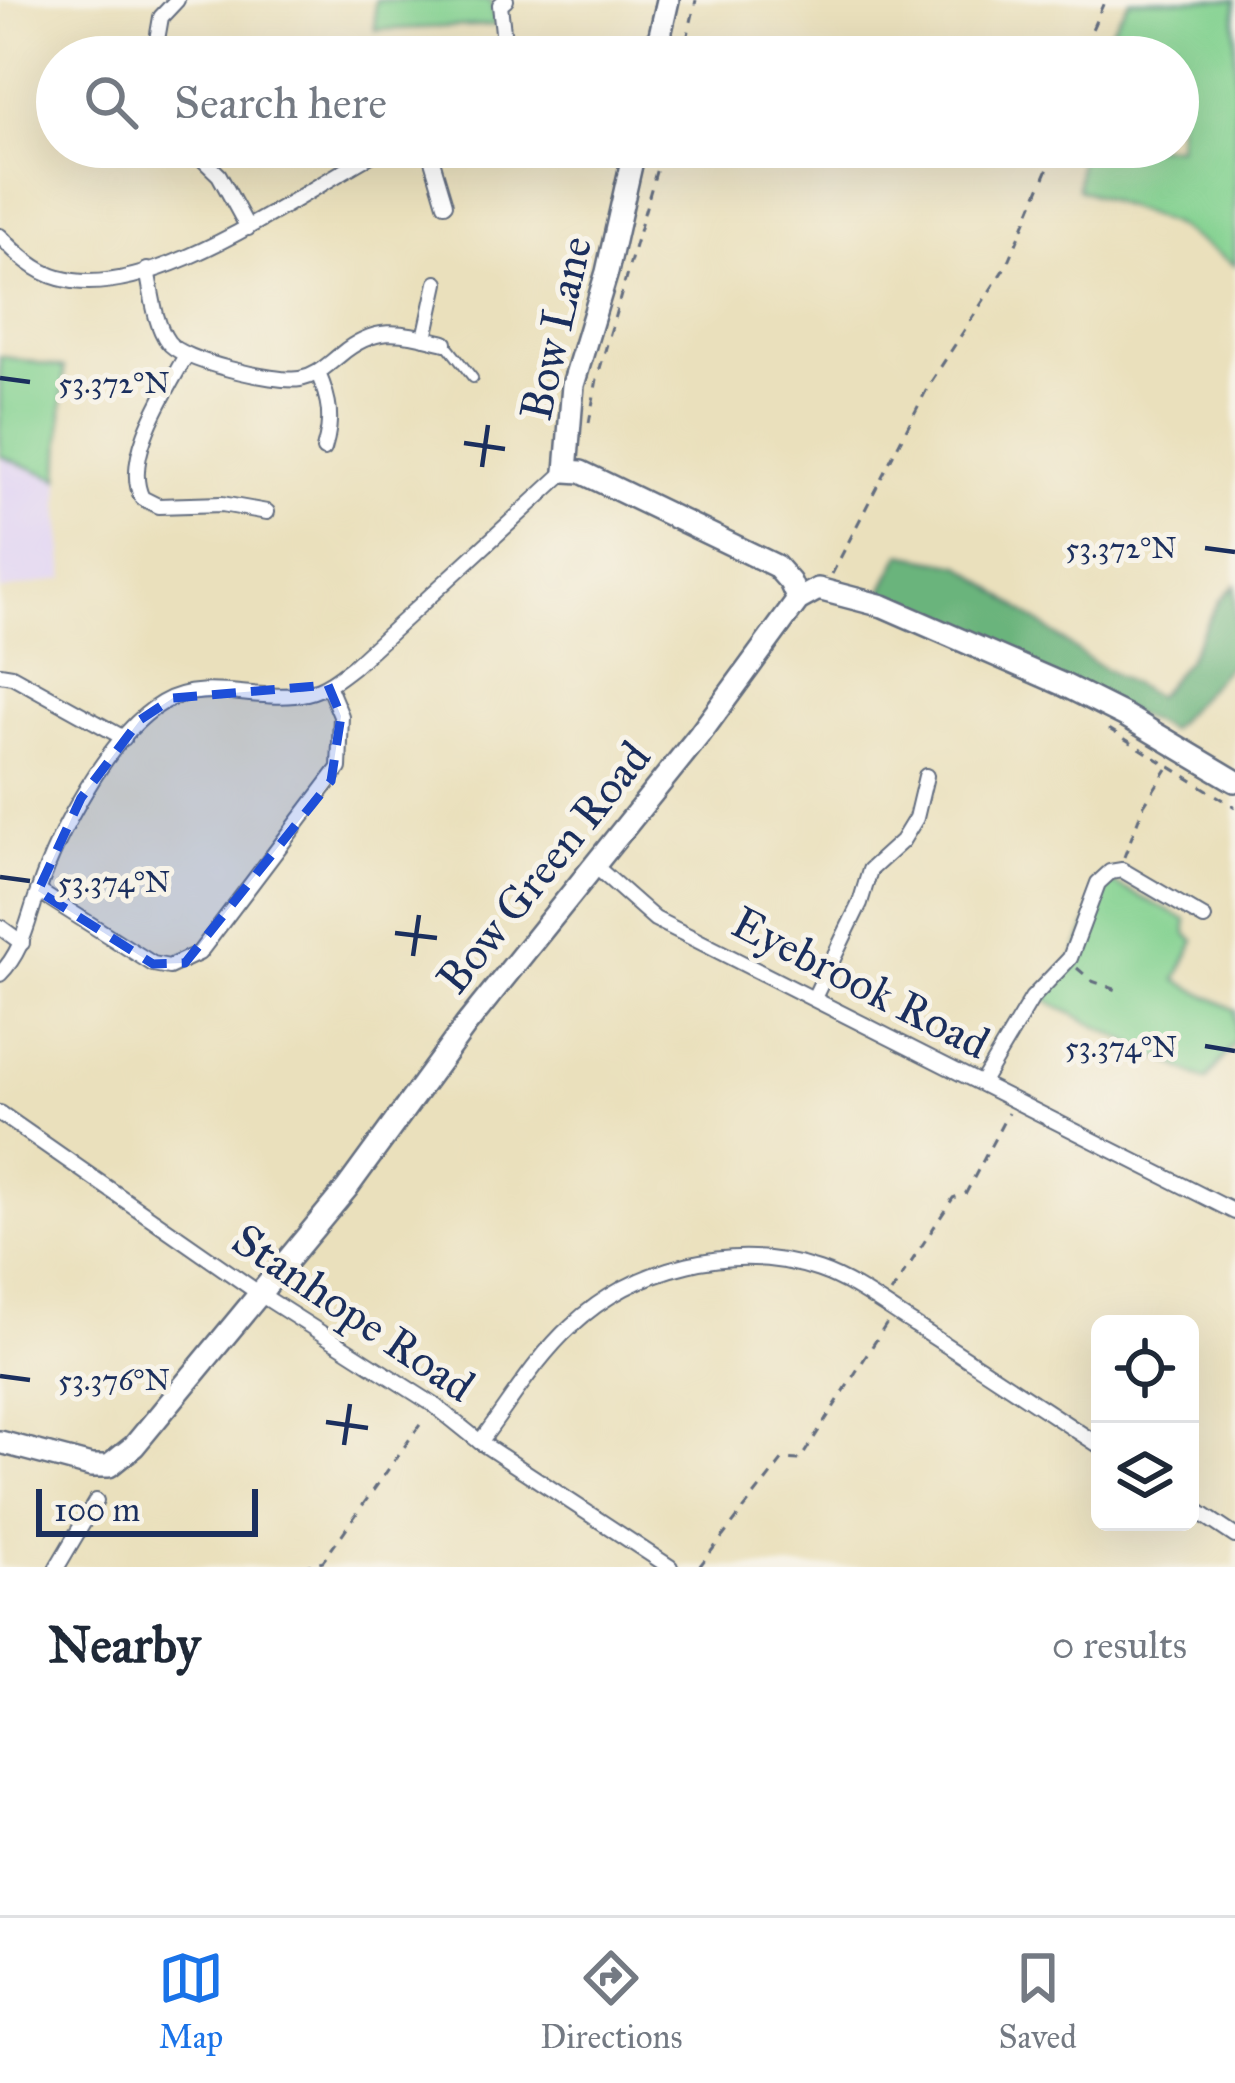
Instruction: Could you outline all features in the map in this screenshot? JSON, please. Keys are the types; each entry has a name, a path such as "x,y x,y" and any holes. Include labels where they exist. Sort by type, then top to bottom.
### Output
{"main road":[{"path":"660,36 668,0"},
{"name":"Bow Lane","path":"630,168 607,272 573,385 566,471 581,472 776,566 799,600"},
{"path":"799,600 818,589 883,606 1064,685 1235,782"},
{"name":"Bow Green Road","path":"0,1442 91,1466 109,1466 134,1446 346,1188 480,1006 700,734 799,600"}],"street":[{"path":"157,36 160,17 176,0"},
{"path":"503,36 500,5 506,0"},
{"path":"211,168 248,228"},
{"path":"0,236 34,267 56,278 103,281 147,270 248,228 338,168"},
{"path":"434,168 445,204"},
{"path":"147,270 160,328 185,357 283,380 302,379 318,373 350,346 382,331 445,343"},
{"path":"425,338 437,284"},
{"path":"185,357 135,466 142,498 158,506 222,504 267,512"},
{"path":"318,373 331,404 331,428 324,448"},
{"path":"0,974 22,944 38,890 81,798 124,738 160,704 189,693 286,696 328,685 566,471"},
{"path":"0,674 124,738"},
{"path":"38,890 153,964 170,967 199,953 339,768 341,716 328,685"},
{"path":"814,998 860,903 870,870 902,841 916,818 926,776"},
{"name":"Eyebrook Road","path":"595,866 656,920 1235,1212"},
{"path":"982,1082 1032,998 1067,962 1098,883 1109,872 1122,870 1204,918"},
{"path":"0,927 22,944"},
{"name":"Stanhope Road","path":"0,1113 260,1294 434,1405 480,1442 670,1567"},
{"path":"480,1442 570,1327 648,1276 710,1259 788,1262 820,1270 889,1308 1091,1440"},
{"path":"57,1567 97,1501"},
{"path":"1199,1511 1235,1536"}],"lane":[{"path":"445,343 473,378"}],"path":[{"path":"688,36 696,0"},
{"path":"1088,36 1105,0"},
{"path":"587,434 597,380 657,168"},
{"path":"824,590 928,385 1009,262 1052,168"},
{"path":"1107,728 1235,807"},
{"path":"1122,870 1133,829 1168,767"},
{"path":"1067,962 1092,981 1117,989"},
{"path":"699,1567 782,1459 800,1460 952,1198 966,1193 1016,1100"},
{"path":"302,1567 323,1561 434,1405"}],"highlighted area":[{"path":"328,685 341,716 331,781 185,963 153,964 38,891 81,798 140,720 173,698"}],"shaded area":[{"path":"0,356 64,368 59,504 65,578 0,591"}],"green space":[{"path":"375,0 491,0 495,25 375,30"},
{"path":"1130,0 1235,0 1235,265 1172,224 1078,189 1079,168 1199,168 1199,36 1107,36"},
{"path":"0,356 64,368 59,479 0,456"},
{"path":"901,554 961,565 1092,662 1156,697 1187,660 1219,601 1235,585 1235,659 1169,730 879,597"},
{"path":"1109,881 1186,920 1186,934 1195,941 1176,980 1235,1010 1235,1042 1206,1081 1039,997 1071,966 1100,890"}]}
